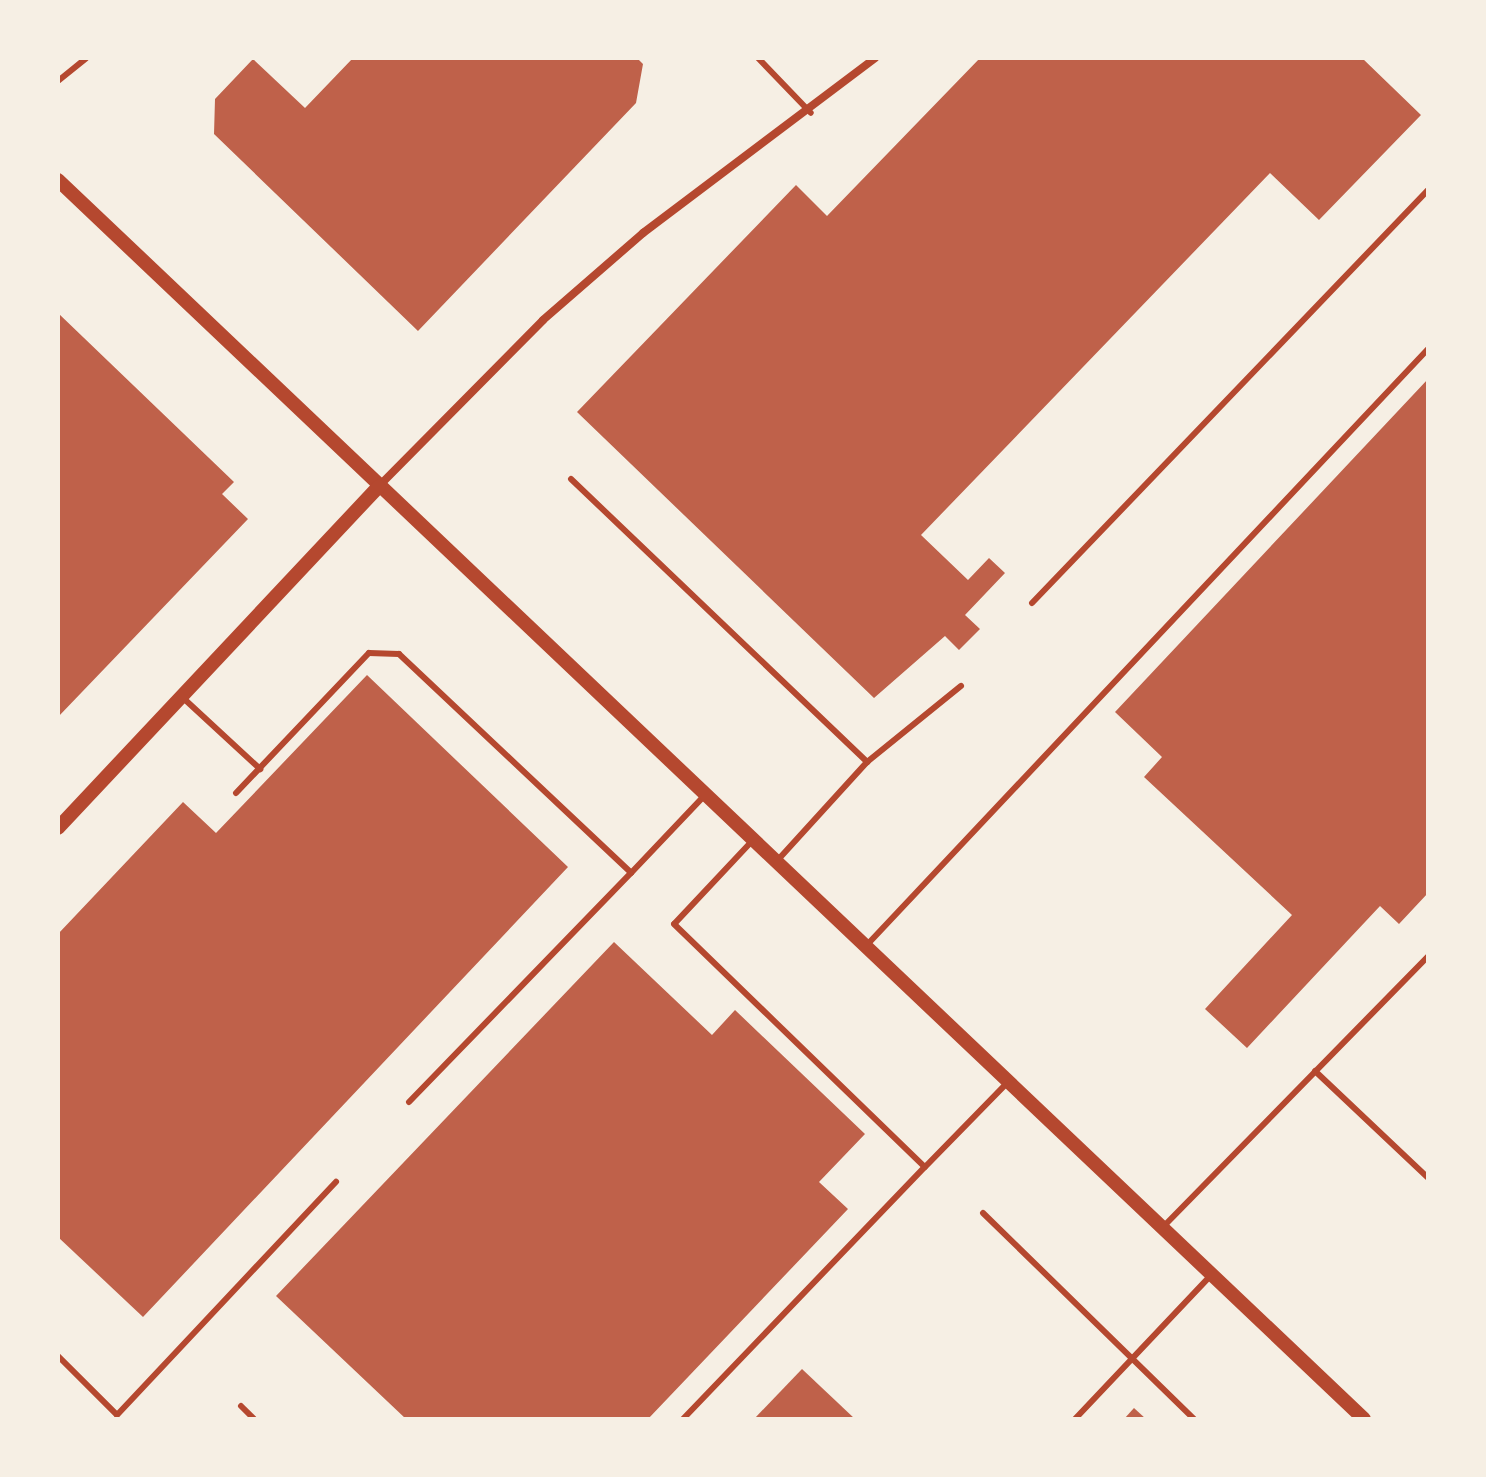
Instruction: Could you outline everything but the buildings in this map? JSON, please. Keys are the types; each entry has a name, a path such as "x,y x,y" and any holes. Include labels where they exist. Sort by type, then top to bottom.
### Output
{"street":[{"path":"58,828 378,487 543,320 643,233 811,113 875,58"},
{"path":"58,180 378,487 1364,1419"}],"lane":[{"path":"58,81 86,58"},
{"path":"758,58 811,113"},
{"path":"1032,603 1428,190"},
{"path":"865,947 1428,349"},
{"path":"571,479 867,762"},
{"path":"236,793 369,653 399,654 631,873"},
{"path":"776,862 867,762 961,686"},
{"path":"181,696 260,769"},
{"path":"409,1102 705,795"},
{"path":"753,840 674,924 925,1167"},
{"path":"1162,1228 1428,956"},
{"path":"1315,1071 1428,1178"},
{"path":"683,1419 1008,1082"},
{"path":"58,1356 117,1415 336,1182"},
{"path":"983,1213 1194,1419"},
{"path":"1075,1419 1212,1275"},
{"path":"241,1406 254,1419"}]}
